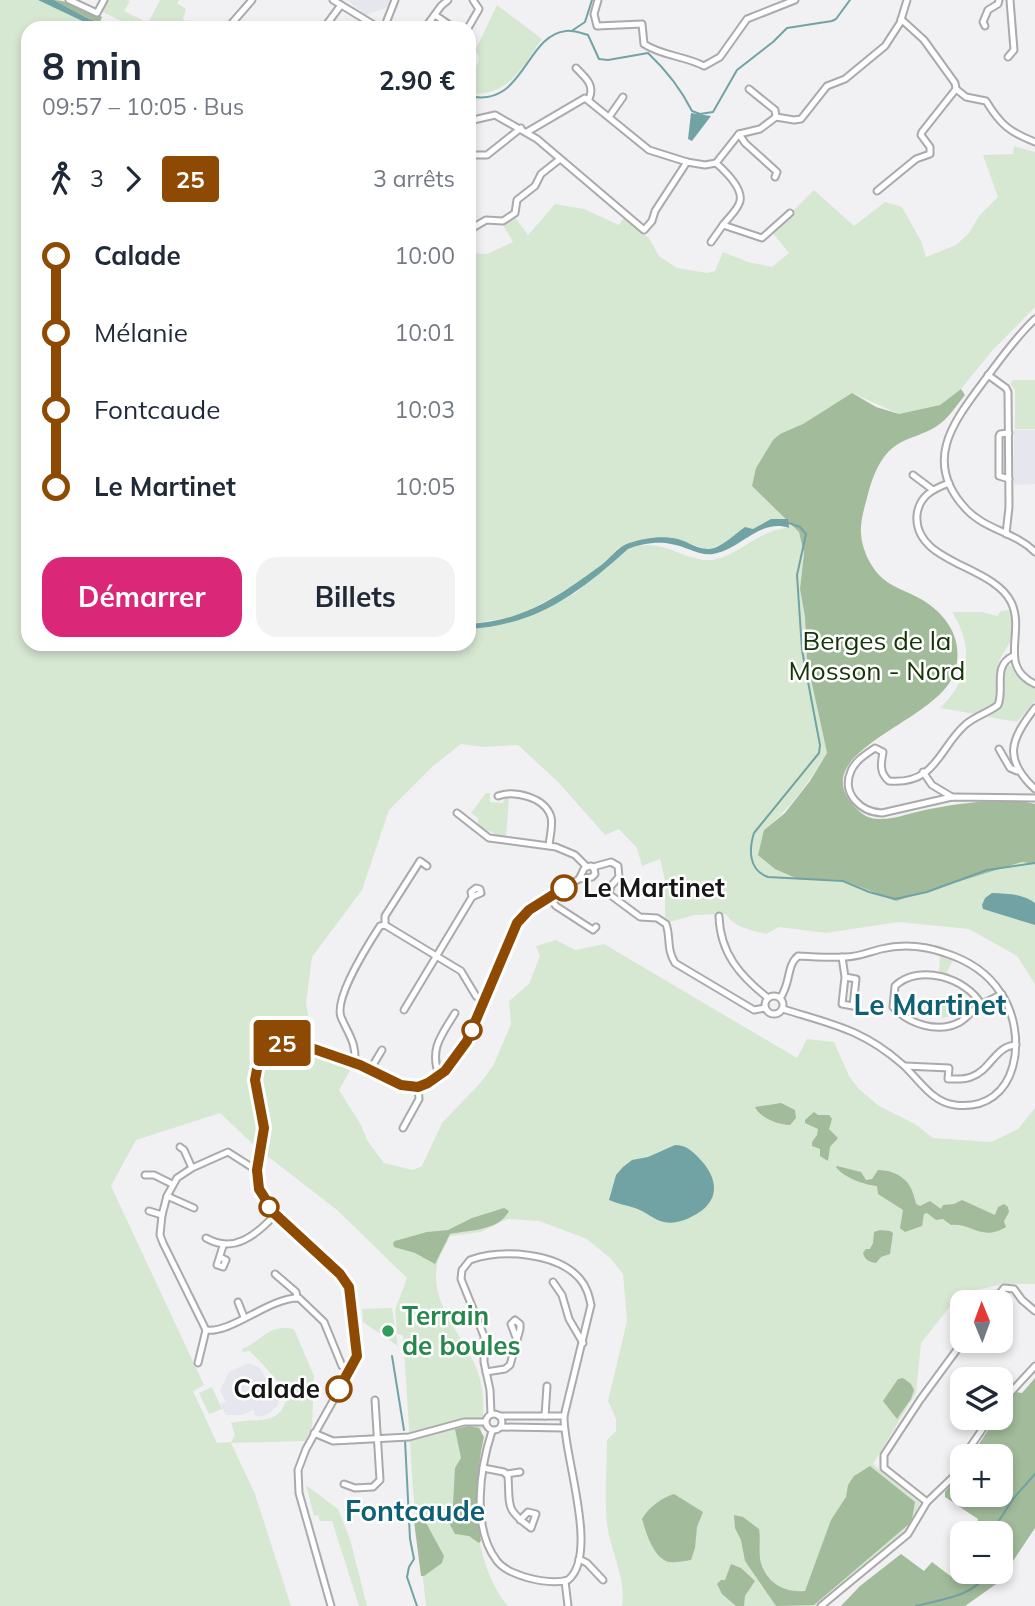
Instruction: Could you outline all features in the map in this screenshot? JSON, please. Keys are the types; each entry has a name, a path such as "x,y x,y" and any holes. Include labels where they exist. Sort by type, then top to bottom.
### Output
{"street":[{"path":"69,0 97,13 104,0"},
{"path":"234,21 252,0"},
{"path":"333,0 369,21"},
{"path":"384,21 395,0"},
{"path":"430,21 448,0"},
{"path":"472,21 479,9 473,0"},
{"path":"598,0 594,14 597,26 642,24 644,44 654,51 704,66 720,57 747,19 792,0"},
{"path":"527,132 585,98 649,150 687,162 705,165 716,163 740,134 760,129 776,117 801,119 827,86 845,79 877,54 898,28 907,0"},
{"path":"985,26 983,22 988,10 998,5 999,0"},
{"path":"1008,57 1014,50 1010,0"},
{"path":"329,21 341,5"},
{"path":"435,15 444,21"},
{"path":"901,19 924,40 949,73 956,89 966,97 986,101 1000,124 1035,142"},
{"path":"576,68 589,81 592,90 589,99"},
{"path":"749,89 775,110 776,117"},
{"path":"877,191 916,159 930,154 922,132 956,89"},
{"path":"609,117 623,97"},
{"path":"476,119 495,115 527,132 644,230 687,162"},
{"path":"476,155 487,155 520,128"},
{"path":"740,134 745,143 777,172 775,177"},
{"path":"476,226 486,220 503,221 515,213 517,200 535,186 541,174 560,159"},
{"path":"710,242 739,203 740,196 728,174 716,163"},
{"path":"723,225 762,238 790,213"},
{"path":"1035,319 1012,343 947,431 945,446 949,483 958,499 975,518 1025,543 1035,552"},
{"path":"988,375 1007,390 1009,526 1006,534"},
{"path":"913,475 933,490"},
{"path":"949,483 924,497 918,509 917,520 923,540 938,553 995,584 1010,600 1017,626 1013,656 1017,669 1035,684"},
{"path":"1013,656 1008,658 1000,671 1001,699 998,705 962,727 941,759 911,779 889,781 881,770 884,752 876,748 865,755 851,771 849,787 851,795 861,807 873,813 892,812 951,797 1035,798"},
{"path":"1017,771 1015,739 1033,713"},
{"path":"999,749 1010,768 1017,771 1035,789"},
{"path":"923,772 932,785 951,797"},
{"path":"498,796 527,796 548,811 551,821 549,845"},
{"path":"457,813 489,838 549,845 575,855 587,870"},
{"path":"385,925 385,916 420,862 427,866"},
{"path":"331,1606 298,1486 299,1464 356,1360 357,1352 347,1282 275,1214 259,1189 257,1170 264,1128 256,1072 263,1056 276,1045 291,1041 355,1063 392,1082 409,1087 418,1087 439,1076 467,1041 517,923 529,910 587,870 611,862 619,869 619,877 608,891 611,897 640,917 657,918 666,924 668,950 675,963 754,1010 765,1008"},
{"path":"404,1010 472,897"},
{"path":"549,897 556,906 593,930 596,927"},
{"path":"719,916 721,933 732,963 747,981 768,998"},
{"path":"355,1063 354,1041 340,1010 354,968 380,926 385,925 461,971 476,996 483,1002"},
{"path":"765,1008 769,1013 775,1014 783,1009 855,1031 905,1066 937,1098 959,1105 974,1104 996,1093 1008,1079 1015,1062 1013,1020 1002,994 977,968 939,951 918,947 894,947 842,957 795,958 791,964 788,986 780,998"},
{"path":"842,957 845,977 842,1004 853,1006 856,979 845,977"},
{"path":"981,1004 968,988 951,978 913,976 905,978 895,986 893,1007 908,1021 942,1027 961,1021 981,1004 1002,994"},
{"path":"768,998 776,995 783,1003 783,1009"},
{"path":"765,1008 768,998"},
{"path":"439,1076 435,1058 436,1046 456,1013"},
{"path":"905,1066 949,1068 948,1079 968,1078 984,1070 1000,1049 1016,1045"},
{"path":"370,1070 382,1050"},
{"path":"403,1128 419,1098 418,1087"},
{"path":"180,1147 192,1168"},
{"path":"198,1363 205,1330 160,1235 167,1196 172,1184 181,1174 228,1152 257,1170"},
{"path":"145,1175 154,1175 172,1184"},
{"path":"167,1196 194,1208"},
{"path":"149,1211 162,1215"},
{"path":"206,1238 223,1246 257,1233 275,1214"},
{"path":"220,1257 223,1246"},
{"path":"485,1422 491,1414 484,1336 461,1279 466,1265 477,1258 522,1254 554,1261 579,1277 591,1305 564,1416 581,1545 573,1576 565,1581 530,1578 515,1573 496,1560 485,1536 482,1521 483,1468 492,1430"},
{"path":"275,1274 324,1322 342,1366 349,1372"},
{"path":"553,1282 562,1295 569,1319 583,1343"},
{"path":"1002,1290 1009,1287 1014,1289 1035,1311"},
{"path":"205,1330 226,1327 244,1317 297,1298"},
{"path":"237,1302 244,1317"},
{"path":"486,1372 505,1369 510,1365 517,1339"},
{"path":"927,1502 884,1468 883,1459 920,1400 955,1353"},
{"path":"1013,1390 1035,1366"},
{"path":"545,1416 547,1386"},
{"path":"344,1484 355,1488 373,1487 380,1480 375,1400"},
{"path":"491,1414 564,1416"},
{"path":"499,1416 502,1419 500,1427"},
{"path":"314,1433 333,1441 409,1437 464,1422 485,1422"},
{"path":"485,1422 492,1430"},
{"path":"492,1430 500,1427 564,1428"},
{"path":"483,1468 506,1474 520,1472"},
{"path":"506,1474 510,1510 520,1520"},
{"path":"821,1606 908,1534 927,1502 950,1481"},
{"path":"579,1559 587,1563 603,1580"},
{"path":"565,1581 568,1606"}],"shaded area":[{"path":"347,0 391,0 388,7 366,15"},
{"path":"1014,430 1035,430 1035,484 1014,485"},
{"path":"248,1363 259,1367 274,1391 281,1392 278,1405 261,1417 254,1415 255,1411 252,1410 242,1415 226,1415 220,1404 226,1402 220,1390 229,1372"}],"green space":[{"path":"0,0 38,0 83,21 21,21 21,651 476,651 476,628 508,623 574,594 628,549 660,546 696,558 717,559 766,534 788,528 787,519 767,523 706,549 669,538 645,539 618,548 604,565 519,616 476,623 476,253 487,254 513,242 503,225 515,217 528,235 555,204 584,209 619,225 624,218 649,238 659,256 677,268 707,273 715,271 723,252 748,262 772,267 789,253 772,232 814,190 854,226 885,202 902,207 921,241 926,257 956,245 998,197 983,155 1013,154 1014,146 1035,152 1035,307 991,352 961,389 940,405 899,414 852,393 773,440 756,468 799,532 804,553 800,589 805,617 807,661 827,753 799,794 764,830 798,879 843,880 896,901 1022,862 1035,864 1035,984 1017,956 969,929 899,922 826,933 779,927 766,934 739,925 726,914 694,915 670,922 665,917 665,880 660,859 642,866 637,848 619,829 605,835 558,782 518,745 484,747 461,744 433,766 389,810 362,890 312,957 306,1003 313,1043 318,1055 351,1069 339,1090 367,1140 384,1163 413,1170 422,1166 442,1123 482,1081 494,1064 511,1024 509,1001 529,984 540,956 536,946 556,940 575,950 604,944 797,1058 807,1039 834,1042 849,1076 859,1089 879,1106 915,1124 933,1138 991,1142 1018,1129 1035,1108 1035,1284 1003,1284 976,1290 950,1290 950,1307 921,1343 916,1393 873,1464 920,1503 913,1522 887,1548 816,1606 622,1606 620,1575 607,1524 606,1493 607,1440 616,1431 616,1419 608,1401 627,1321 623,1274 610,1258 587,1239 539,1221 507,1219 481,1232 450,1236 438,1261 436,1282 445,1311 469,1353 481,1383 483,1419 475,1479 478,1529 491,1578 508,1606 426,1606 413,1490 403,1335 397,1334 395,1310 407,1278 337,1210 257,1148 220,1113 136,1140 111,1186 204,1385 193,1391 217,1443 231,1442 235,1435 231,1423 273,1417 280,1412 287,1395 258,1360 249,1351 243,1352 242,1349 272,1331 294,1329 314,1376 312,1427 305,1441 231,1443 255,1494 291,1606 0,1606"},
{"path":"54,0 72,4 102,17 100,21 89,19"},
{"path":"107,0 127,0 130,1 124,11 144,21 121,21 103,12"},
{"path":"160,0 179,0 177,3 186,9 183,19 185,21 149,21"},
{"path":"497,5 542,39 513,78 504,86 482,94 476,94 476,66 479,57 476,49"},
{"path":"1013,380 1035,380 1035,429 1015,429 1015,390 1010,384"},
{"name":"Berges de la Mosson - Nord","path":"961,389 965,395 945,420 932,429 898,444 886,454 869,490 861,529 867,557 880,576 927,603 951,628 957,650 954,674 942,692 923,708 857,755 845,772 844,791 859,811 876,819 980,802 1011,801 1035,804 1035,864 1022,862 896,901 843,880 798,879 775,869 758,855 764,830 785,813 810,781 827,753 807,661 805,617 800,589 804,553 799,532 752,486 756,468 773,440 780,434 803,424 852,393 876,407 899,414 940,405"},
{"path":"1011,610 1014,630 999,662 998,695 995,704 975,714 940,708 957,686 965,663 964,638 952,612 982,612 997,616 1001,611"},
{"path":"1010,665 1018,676 1035,688 1035,701 1017,722 988,717 1001,705 1004,694 1003,674 1005,666"},
{"path":"486,793 490,793 490,802 503,803 505,798 509,798 506,837 493,835 494,833 486,830 484,833 478,828 478,818 471,813"},
{"path":"940,954 953,960 947,972 952,977 939,975"},
{"path":"938,997 950,1003 950,1009 960,1010 960,1013 943,1018 912,1015 911,1013 921,1013 923,999"},
{"path":"781,1103 795,1110 796,1118 790,1125 770,1120 755,1107"},
{"path":"814,1112 818,1115 829,1115 832,1119 829,1129 838,1138 830,1147 828,1161 820,1156 820,1149 812,1146 818,1129 805,1123"},
{"path":"837,1166 861,1172 866,1180 872,1179 878,1170 899,1175 908,1184 916,1204 920,1206 930,1201 941,1209 943,1205 962,1200 995,1215 998,1207 1004,1204 1009,1212 1004,1221 1006,1227 990,1233 983,1232 951,1225 943,1219 936,1220 927,1213 924,1214 922,1226 905,1232 900,1228 903,1210 878,1194 877,1186 849,1178"},
{"path":"504,1208 509,1211 504,1218 491,1226 450,1234 435,1264 415,1253 394,1247 395,1241 427,1232 448,1230 472,1218"},
{"path":"880,1230 893,1233 890,1254 881,1257 876,1263 868,1260 863,1253 870,1249 874,1232"},
{"path":"392,1308 398,1346 363,1322 362,1309"},
{"path":"903,1378 914,1390 897,1419 883,1401 898,1379"},
{"path":"1035,1378 1035,1528 1013,1561 1013,1521 978,1521 960,1507 1013,1507 1013,1444 979,1444 988,1430 1013,1430 1013,1396 1016,1392 1022,1393"},
{"path":"212,1387 222,1409 209,1414 199,1393"},
{"path":"469,1426 479,1428 484,1437 478,1476 479,1543 469,1536 455,1534 448,1521 453,1504 455,1468 461,1458 455,1429"},
{"path":"870,1466 915,1502 909,1524 814,1605 776,1606 745,1561 734,1515 743,1517 759,1529 760,1559 768,1577 784,1589 805,1591 831,1520 846,1497 848,1485 854,1476"},
{"path":"306,1485 338,1509 350,1539 367,1606 359,1606 332,1521 320,1521 318,1515 314,1516"},
{"path":"950,1486 950,1500 945,1497"},
{"path":"674,1494 703,1512 697,1527 691,1560 663,1560 654,1550 642,1519 655,1504"},
{"path":"417,1517 424,1519 444,1556 442,1563 424,1576 421,1576 414,1521"},
{"path":"901,1554 924,1571 932,1562 950,1576 950,1584 996,1584 965,1606 841,1606 860,1586"},
{"path":"731,1564 741,1568 755,1581 745,1596 744,1606 736,1606 722,1594 717,1584 725,1580"}],"water":[{"path":"38,0 54,0 96,21 82,21"},
{"path":"691,113 711,116 692,141 688,139"},
{"path":"771,519 788,519 789,528 769,527 713,554 702,554 666,543 633,547 592,580 556,604 516,621 476,628 476,623 507,618 539,606 629,543 666,537 709,549 722,544 745,527 753,529"},
{"path":"992,893 1020,896 1035,903 1035,925 983,909 985,898"},
{"path":"675,1145 691,1150 710,1174 714,1190 708,1205 701,1211 685,1220 667,1223 639,1209 609,1200 616,1175 623,1167 632,1160 648,1157"}],"waterway":[{"path":"573,30 585,22 592,0"},
{"path":"476,96 487,97 502,92 552,35 571,31 588,35 599,59 648,53 673,80 692,111 700,114 713,112 737,70 787,28 832,21 850,0"},
{"path":"786,522 800,527 806,534 797,575 802,650 820,745 819,753 754,833 751,846 753,864 761,874 768,877 843,881 895,899 927,892 987,870 1035,863"},
{"path":"392,1356 404,1430"},
{"path":"405,1440 410,1539 414,1559 407,1577 417,1606"},
{"path":"999,1521 1013,1499 1035,1474"},
{"path":"916,1606 966,1592 977,1584"}],"bus line":[{"name":"25","path":"339,1389 357,1356 349,1287 340,1274 271,1210 259,1189 257,1170 264,1128 255,1080 258,1064 268,1050 291,1041 360,1065 401,1085 418,1087 428,1083 445,1071 467,1041 517,923 529,910 564,888"}],"place":[{"name":"Le Martinet","path":"564,888"},
{"name":"Terrain de boules","path":"388,1331"},
{"name":"Calade","path":"339,1389"}],"district":[{"name":"Le Martinet","path":"930,1005"},
{"name":"Fontcaude","path":"415,1511"}]}
